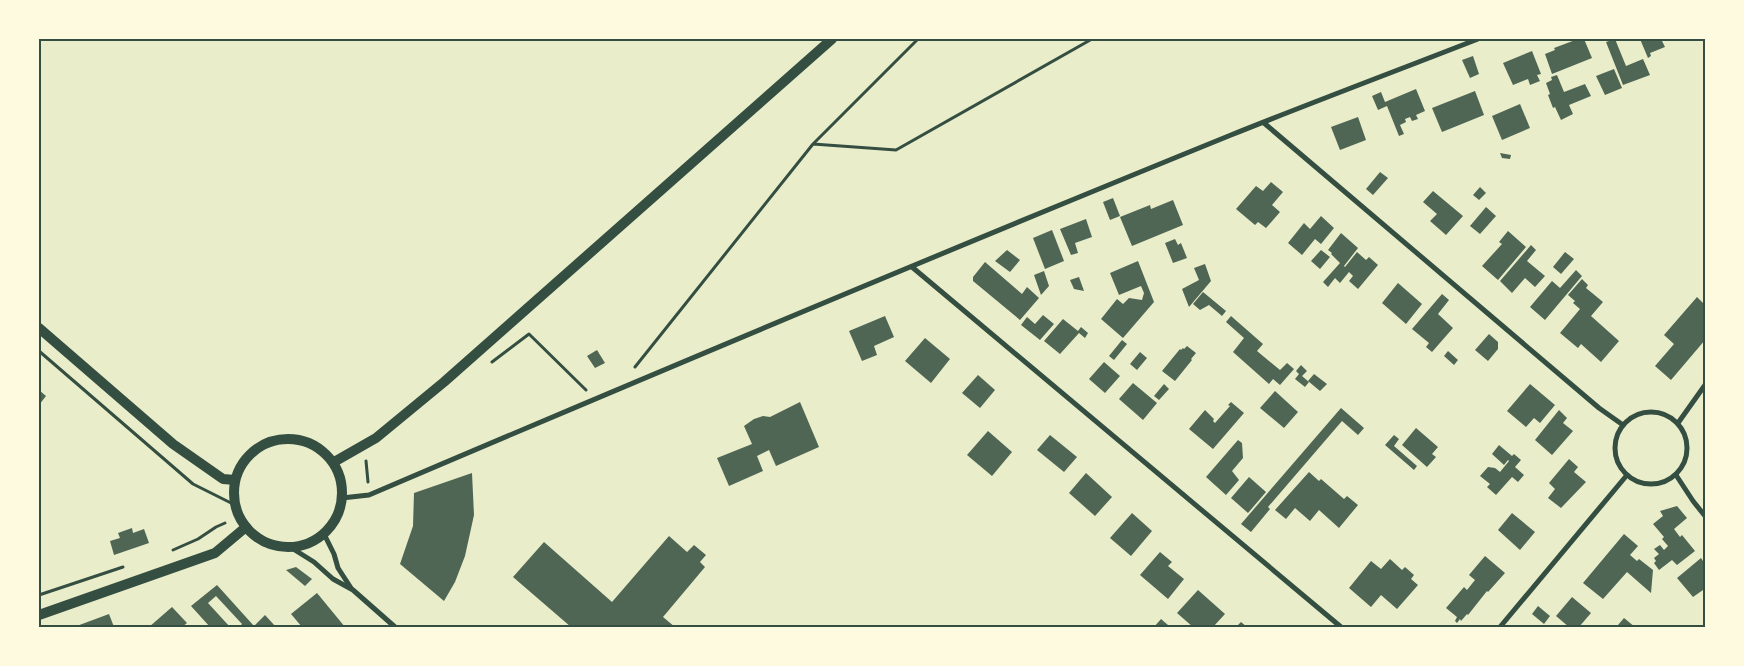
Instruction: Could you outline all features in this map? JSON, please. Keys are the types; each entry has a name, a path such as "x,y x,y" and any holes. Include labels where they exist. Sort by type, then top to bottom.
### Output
{"main road":[{"path":"334,462 376,438 444,382 832,39"},
{"path":"39,328 173,444 223,479 235,480"},
{"path":"290,438 303,440 315,445 334,462 342,485 342,498 337,518 324,534 314,541 290,547 266,542 246,528 235,505 234,492 235,480 240,468 251,454 266,443 290,438"},
{"path":"39,615 215,553 246,528"}],"street":[{"path":"342,498 369,495 912,267 1264,123 1478,39"},
{"path":"1264,123 1592,401 1623,425"},
{"path":"912,267 1341,627"},
{"path":"1678,423 1705,386"},
{"path":"1656,412 1668,416 1678,423 1684,432 1687,443 1687,455 1683,466 1676,475 1667,481 1657,484 1642,482 1628,475 1620,467 1616,451 1618,435 1623,425 1632,417 1656,412"},
{"path":"1500,627 1628,475"},
{"path":"1676,475 1705,516"},
{"path":"324,534 334,554 338,568 353,590"},
{"path":"290,547 314,562 333,579 353,590 395,627"}],"path":[{"path":"640,369 631,373 813,144 918,39"},
{"path":"813,144 896,150 1092,39"},
{"path":"490,364 529,334 586,390"},
{"path":"366,460 369,495"},
{"path":"172,550 240,517"},
{"path":"39,595 128,566"}],"building":[{"path":"1578,39 1584,39 1592,58 1552,74 1545,54 1555,50 1554,48"},
{"path":"1615,39 1626,66 1643,59 1650,75 1623,85 1606,42"},
{"path":"1640,39 1661,39 1665,47 1650,53 1651,56 1648,58"},
{"path":"1532,51 1541,74 1537,75 1540,81 1530,85 1528,79 1513,85 1503,63"},
{"path":"1473,56 1479,74 1470,78 1462,60"},
{"path":"1614,69 1622,88 1605,95 1596,76"},
{"path":"1557,75 1564,92 1585,84 1591,96 1569,105 1573,114 1561,120 1555,107 1553,108 1546,83 1552,80 1551,77"},
{"path":"1416,89 1425,111 1416,115 1418,119 1412,121 1410,117 1405,119 1406,122 1400,125 1404,134 1399,136 1387,106 1378,110 1372,96 1381,92 1385,102"},
{"path":"1475,91 1484,115 1442,132 1432,108"},
{"path":"1520,104 1530,128 1502,140 1492,116"},
{"path":"1358,117 1366,140 1340,150 1331,127"},
{"path":"1500,153 1511,155 1510,159 1502,158"},
{"path":"1380,172 1388,178 1373,195 1366,189"},
{"path":"1271,182 1283,192 1272,205 1280,212 1266,228 1258,222 1255,225 1236,209 1256,186 1263,191"},
{"path":"1480,187 1486,193 1479,200 1473,195"},
{"path":"1433,191 1463,216 1446,235 1430,221 1437,214 1423,202"},
{"path":"1113,198 1120,216 1110,220 1103,202"},
{"path":"1173,200 1183,225 1132,246 1120,217 1150,205 1151,209"},
{"path":"1486,207 1496,216 1480,234 1470,226"},
{"path":"1321,216 1334,228 1321,244 1315,239 1302,255 1288,243 1304,223 1310,229"},
{"path":"1086,219 1092,237 1075,243 1078,253 1071,255 1060,229"},
{"path":"1052,230 1064,261 1045,269 1033,238"},
{"path":"1508,231 1526,247 1498,280 1482,266 1502,244 1499,242"},
{"path":"1341,233 1358,248 1345,267 1357,252 1366,260 1369,257 1378,265 1358,289 1349,281 1353,276 1349,272 1340,283 1335,278 1328,287 1323,282 1340,263 1328,250"},
{"path":"1175,239 1178,245 1181,243 1187,258 1173,263 1165,243"},
{"path":"1531,245 1536,250 1527,261 1545,276 1535,287 1525,278 1512,293 1500,281"},
{"path":"1007,250 1020,260 1010,272 995,261"},
{"path":"1321,250 1330,257 1320,269 1311,261"},
{"path":"1565,252 1574,259 1561,274 1553,267"},
{"path":"1138,261 1154,302 1123,338 1101,319 1117,299 1123,304 1129,298 1142,300 1144,293 1141,286 1119,295 1110,273"},
{"path":"985,262 1022,294 1027,287 1039,298 1020,320 973,281 973,277"},
{"path":"1205,264 1211,281 1189,307 1182,289 1199,280 1194,268"},
{"path":"1576,270 1582,276 1545,320 1530,307 1552,281 1560,288"},
{"path":"1044,271 1049,286 1041,295 1034,275"},
{"path":"1079,277 1084,291 1074,289 1070,280"},
{"path":"1582,279 1588,285 1586,288 1603,302 1591,316 1619,341 1601,362 1581,344 1578,348 1560,333 1580,309 1568,295"},
{"path":"1398,283 1422,304 1406,324 1382,303"},
{"path":"1203,292 1226,311 1222,316 1209,305 1200,310 1193,304"},
{"path":"1442,294 1449,300 1438,314 1453,328 1432,352 1426,347 1429,343 1412,329"},
{"path":"1697,297 1705,305 1705,340 1671,380 1655,366 1674,344 1664,335"},
{"path":"1043,315 1054,324 1040,340 1021,325 1027,317 1035,324"},
{"path":"885,316 894,337 874,346 877,355 862,361 849,331"},
{"path":"1231,316 1263,344 1257,351 1280,370 1287,363 1294,369 1280,385 1273,379 1269,384 1233,352 1244,338 1226,322"},
{"path":"1063,319 1078,331 1081,327 1088,333 1085,338 1079,333 1060,354 1044,341"},
{"path":"1489,334 1498,342 1498,349 1488,361 1475,350"},
{"path":"925,338 950,359 931,383 905,361"},
{"path":"1122,340 1127,344 1114,360 1109,356"},
{"path":"1187,346 1196,353 1175,381 1162,371 1180,349 1184,349"},
{"path":"597,350 605,363 595,368 587,356"},
{"path":"1448,351 1458,360 1454,365 1444,356"},
{"path":"1140,352 1147,358 1137,370 1130,364"},
{"path":"1104,362 1120,376 1105,393 1089,379"},
{"path":"1301,365 1307,371 1302,376 1309,382 1305,387 1295,379 1299,374 1296,371"},
{"path":"1314,374 1327,384 1320,391 1308,381"},
{"path":"978,375 995,390 980,408 962,393"},
{"path":"1133,383 1157,403 1143,420 1119,399"},
{"path":"1164,384 1169,389 1159,400 1154,396"},
{"path":"1530,384 1555,405 1540,423 1534,418 1526,427 1507,411"},
{"path":"39,390 46,396 39,405"},
{"path":"1275,391 1298,412 1284,428 1260,408"},
{"path":"800,402 819,447 776,466 769,450 757,456 763,471 729,486 717,458 752,444 744,426 754,419 763,416 770,417"},
{"path":"1231,402 1244,413 1213,449 1189,429 1205,410 1214,419 1215,423 1230,406 1228,405"},
{"path":"1341,408 1364,428 1358,435 1342,421 1268,507 1270,509 1251,532 1241,524"},
{"path":"1559,410 1567,418 1563,423 1573,431 1552,455 1535,440"},
{"path":"1416,428 1438,447 1432,454 1436,457 1427,467 1402,445"},
{"path":"988,431 1012,452 992,476 967,455"},
{"path":"1050,435 1077,457 1064,472 1037,450"},
{"path":"1394,435 1399,439 1394,446 1417,466 1414,470 1385,445"},
{"path":"1238,440 1242,443 1243,458 1232,471 1239,480 1226,495 1206,477"},
{"path":"1499,445 1512,456 1514,454 1521,460 1515,467 1524,475 1518,482 1512,477 1496,495 1487,487 1490,484 1480,476 1488,467 1495,468 1500,472 1509,461 1504,465 1492,454"},
{"path":"1569,459 1578,467 1574,472 1586,482 1561,508 1548,498 1555,489 1549,483"},
{"path":"1309,472 1319,481 1321,479 1344,499 1347,496 1358,505 1339,528 1319,510 1310,521 1295,508 1286,519 1275,510"},
{"path":"472,473 474,515 465,556 455,582 444,601 400,564 413,526 414,493"},
{"path":"1086,473 1112,497 1095,516 1069,493"},
{"path":"1249,477 1266,492 1248,513 1231,498"},
{"path":"1677,506 1687,518 1674,529 1680,537 1682,535 1695,551 1677,565 1672,560 1659,570 1654,563 1656,561 1654,558 1659,554 1654,549 1660,545 1664,550 1668,546 1662,539 1664,537 1653,524 1663,516 1660,511"},
{"path":"1132,513 1152,531 1131,556 1110,538"},
{"path":"1512,513 1535,532 1520,550 1498,530"},
{"path":"132,528 133,533 144,529 149,543 114,555 110,541 120,538 118,533"},
{"path":"1624,534 1638,546 1630,555 1637,561 1639,559 1653,570 1651,593 1627,572 1603,599 1583,583"},
{"path":"669,536 687,552 694,545 706,555 700,562 705,567 663,617 675,627 571,627 513,577 544,542 612,602"},
{"path":"1160,552 1172,562 1168,566 1184,579 1168,599 1140,575"},
{"path":"1485,556 1505,573 1487,591 1468,615 1457,623 1455,621 1457,617 1446,608 1464,587 1467,590 1475,580 1469,575"},
{"path":"1701,558 1705,564 1705,593 1703,590 1693,597 1677,578"},
{"path":"1390,559 1402,570 1405,567 1414,575 1411,579 1418,585 1397,609 1381,595 1371,607 1349,588 1371,561 1381,569"},
{"path":"296,567 312,579 305,586 286,570"},
{"path":"217,585 254,626 265,615 276,627 239,627 242,624 216,596 208,603 230,627 210,627 191,606"},
{"path":"1198,590 1225,614 1213,627 1193,627 1177,613"},
{"path":"317,593 345,627 302,627 291,614"},
{"path":"1572,597 1591,613 1579,627 1569,627 1556,616"},
{"path":"1538,606 1550,616 1544,624 1532,614"},
{"path":"172,607 187,623 182,627 149,627"},
{"path":"109,614 114,627 74,627"},
{"path":"1624,618 1635,627 1621,627 1618,625"},
{"path":"1161,619 1168,625 1166,627 1154,627"},
{"path":"1241,622 1247,627 1236,627"}]}
